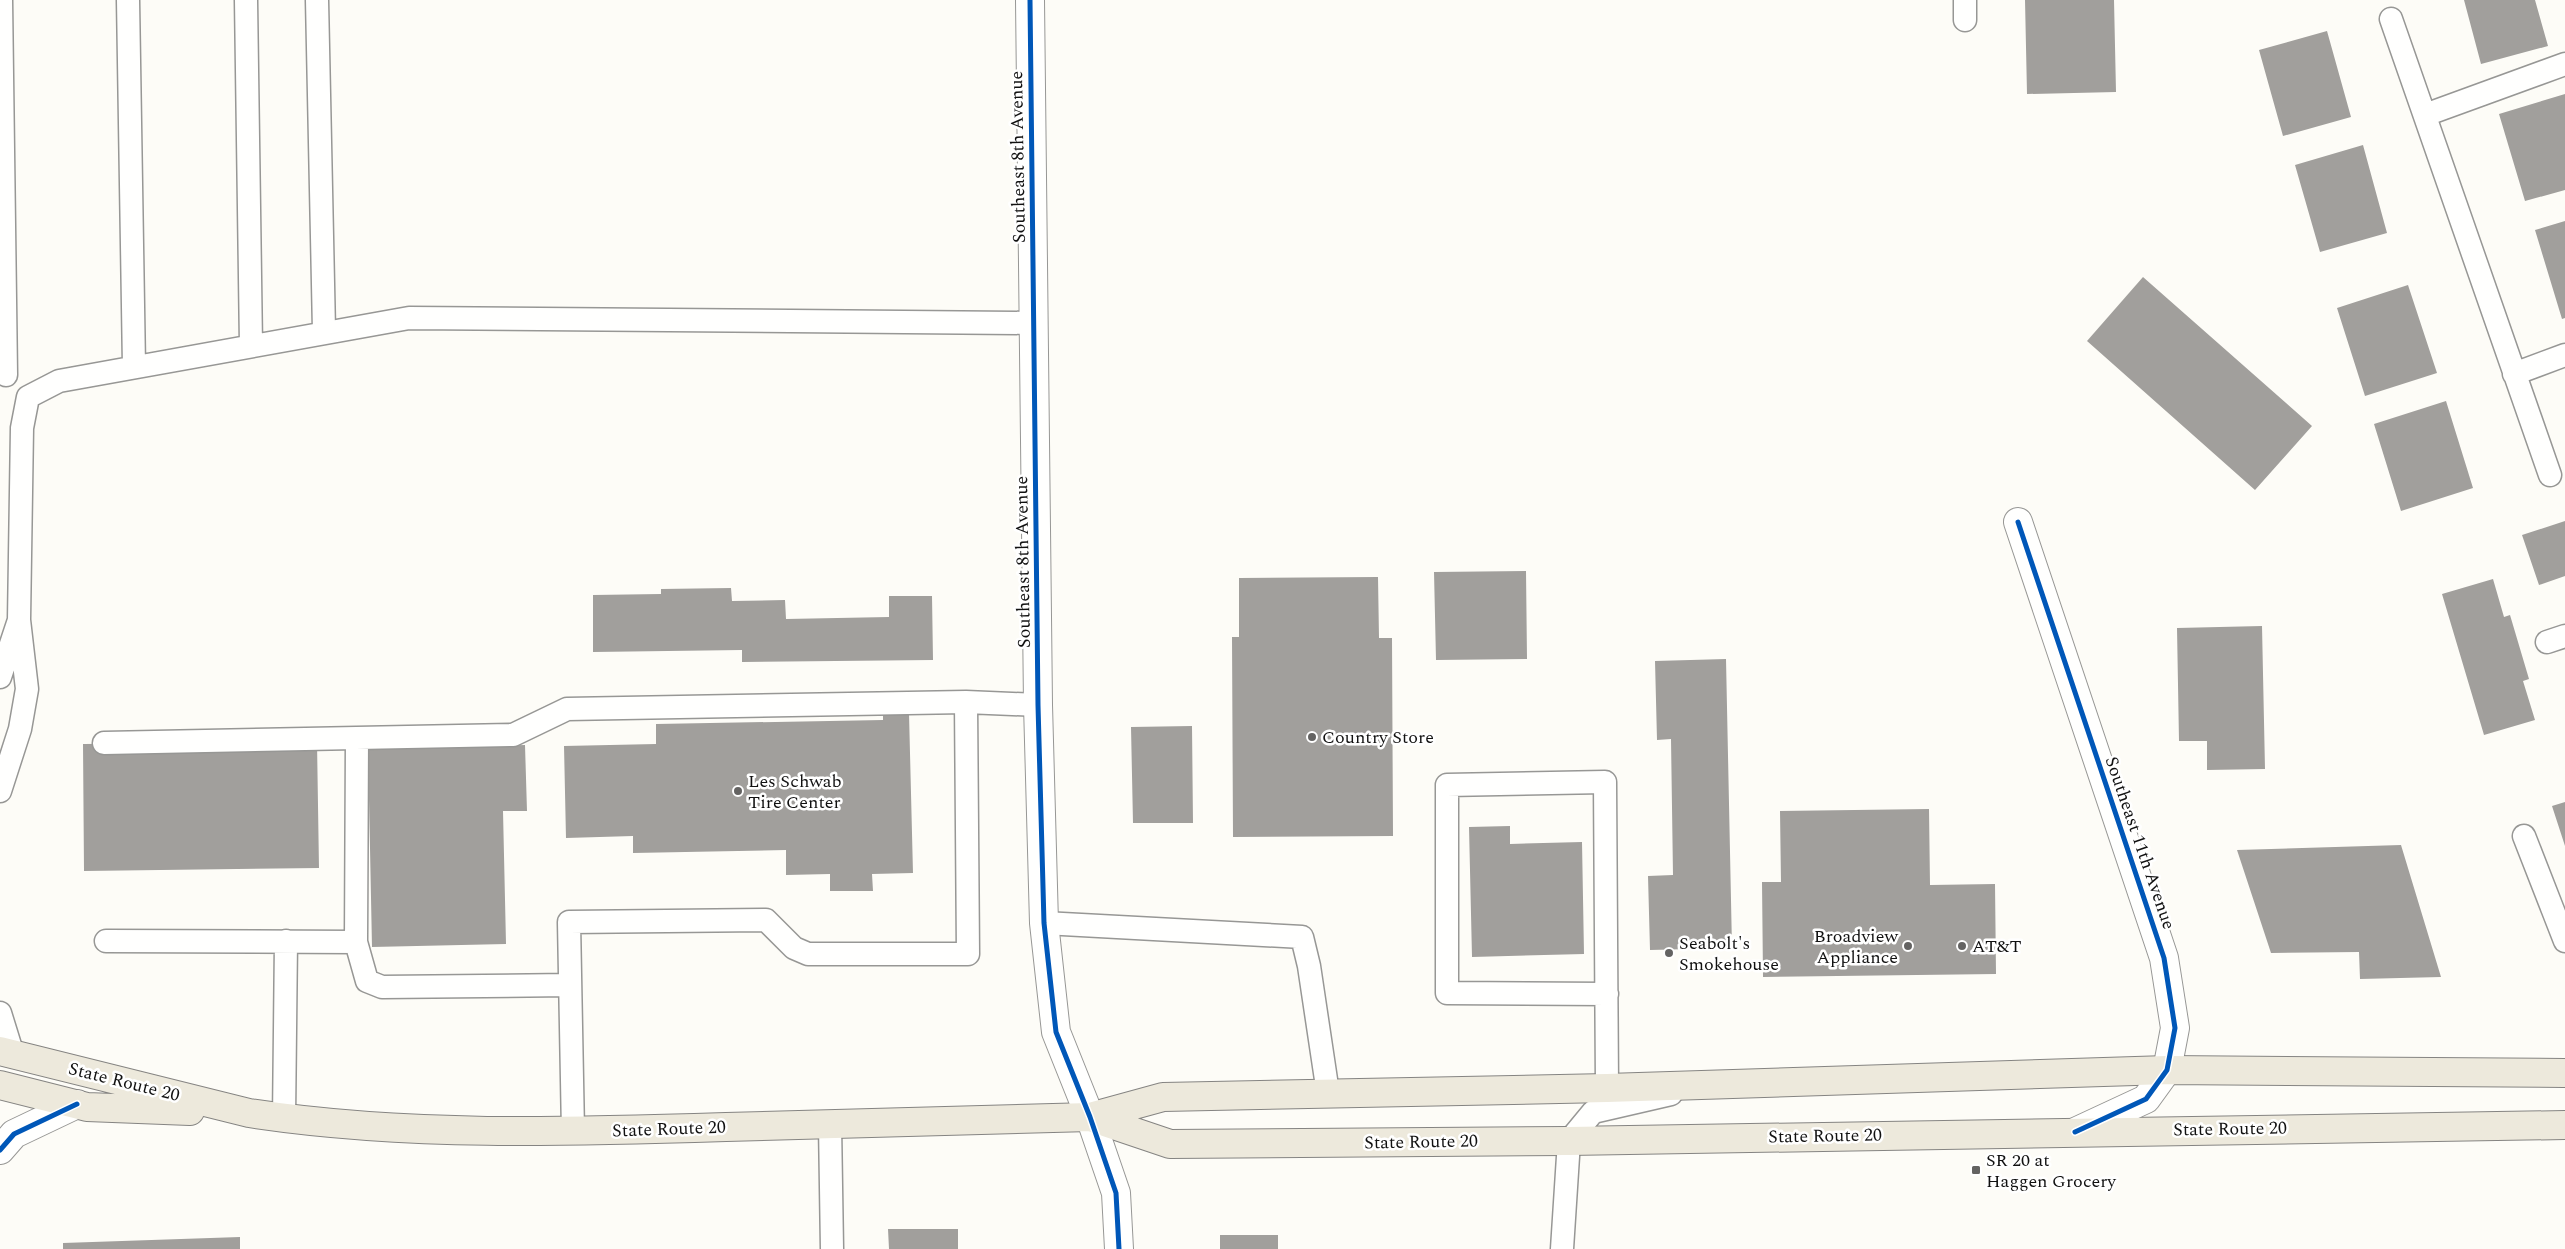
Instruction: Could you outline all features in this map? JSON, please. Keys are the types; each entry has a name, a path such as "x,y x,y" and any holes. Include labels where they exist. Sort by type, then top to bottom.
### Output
{"main road":[{"name":"State Route 20","path":"7,1053 248,1113 284,1119 421,1130 573,1132 1090,1117 1162,1097 1607,1088 2167,1070 2565,1073"},
{"name":"State Route 20","path":"0,1085 87,1107 248,1113"},
{"name":"State Route 20","path":"1090,1117 1170,1144 1569,1141 2565,1125"}],"street":[{"name":"Southeast 8th Avenue","path":"1030,0 1038,705 1044,923 1056,1032 1090,1117 1116,1193 1119,1249"},
{"name":"Southeast 11th Avenue","path":"2018,522 2164,958 2175,1028 2167,1070 2146,1099 2076,1132"},
{"path":"0,1150 14,1134 77,1104"}],"lane":[{"path":"1,0 3,372 28,397"},
{"path":"128,0 134,367"},
{"path":"246,0 251,346"},
{"path":"317,0 324,332"},
{"path":"2392,19 2550,475"},
{"path":"2425,115 2565,64"},
{"path":"28,397 59,381 409,318 1033,323"},
{"path":"2514,374 2565,355"},
{"path":"0,791 20,729 27,689 19,620 22,428 28,397"},
{"path":"0,677 19,620"},
{"path":"104,743 513,735 567,709 966,702 1038,705"},
{"path":"573,1132 569,922 766,920 794,948 808,954 968,954 966,702"},
{"path":"357,738 356,942 367,981 382,987 569,985"},
{"path":"1607,994 1447,993 1446,785 1605,782 1607,994 1607,1088"},
{"path":"2524,836 2565,941"},
{"path":"1044,923 1302,938 1309,966 1328,1093"},
{"path":"106,941 356,942"},
{"path":"284,1119 286,941"},
{"path":"0,1013 7,1053"},
{"path":"1562,1249 1569,1141 1593,1112 1712,1085"},
{"path":"830,1124 832,1249"}],"building":[{"path":"2025,0 2114,0 2116,92 2027,94"},
{"path":"2464,0 2535,0 2548,46 2481,64"},
{"path":"2327,31 2351,117 2283,136 2259,50"},
{"path":"2565,94 2565,190 2525,201 2499,114"},
{"path":"2363,145 2387,233 2320,252 2295,165"},
{"path":"2565,221 2565,318 2562,319 2535,230"},
{"path":"2143,277 2312,426 2255,490 2087,341"},
{"path":"2408,285 2437,373 2365,396 2337,308"},
{"path":"2446,401 2473,488 2401,511 2374,424"},
{"path":"2565,521 2565,576 2539,585 2522,535"},
{"path":"1526,571 1527,659 1436,660 1434,572"},
{"name":"Country Store","path":"1378,577 1379,638 1392,638 1393,836 1233,837 1232,637 1239,637 1239,578"},
{"path":"2493,579 2504,617 2510,615 2529,679 2523,681 2535,720 2484,735 2442,594"},
{"path":"731,588 732,601 785,600 786,619 889,617 889,596 932,596 933,660 742,662 742,650 593,652 593,595 661,594 661,589"},
{"path":"2262,626 2265,769 2207,770 2207,741 2179,741 2177,628"},
{"path":"1726,659 1732,948 1650,950 1648,876 1673,875 1671,739 1657,740 1655,661"},
{"name":"Les Schwab Tire Center","path":"909,713 913,873 872,874 873,891 830,891 830,874 786,875 786,850 633,853 633,836 566,838 564,746 656,744 656,724 883,720 883,714"},
{"path":"1192,726 1193,823 1133,823 1131,727"},
{"path":"317,742 319,868 84,871 83,744"},
{"path":"525,745 527,811 503,811 506,944 372,947 368,749"},
{"path":"2565,802 2565,846 2552,806"},
{"path":"1929,809 1930,885 1995,884 1996,974 1763,977 1762,882 1781,882 1780,811"},
{"path":"1510,826 1510,844 1582,842 1584,954 1472,957 1469,827"},
{"path":"2401,845 2441,977 2360,979 2359,952 2271,953 2237,850"},
{"path":"888,1229 958,1229 958,1249 889,1249"},
{"path":"1220,1235 1278,1235 1278,1249 1220,1249"},
{"path":"240,1237 240,1249 63,1249 63,1243"}],"cycle path":[{"path":"1030,0 1038,705 1044,923 1056,1032 1090,1117 1116,1193 1119,1249"},
{"path":"2018,522 2164,958 2175,1028 2167,1070 2146,1099 2075,1132"},
{"path":"0,1150 14,1134 77,1104"}],"place":[{"name":"Country Store","path":"1312,737"},
{"name":"Les Schwab Tire Center","path":"738,791"},
{"name":"Broadview Appliance","path":"1908,946"},
{"name":"AT&T","path":"1962,946"},
{"name":"Seabolt's Smokehouse","path":"1669,953"},
{"name":"SR 20 at Haggen Grocery","path":"1976,1170"}]}
